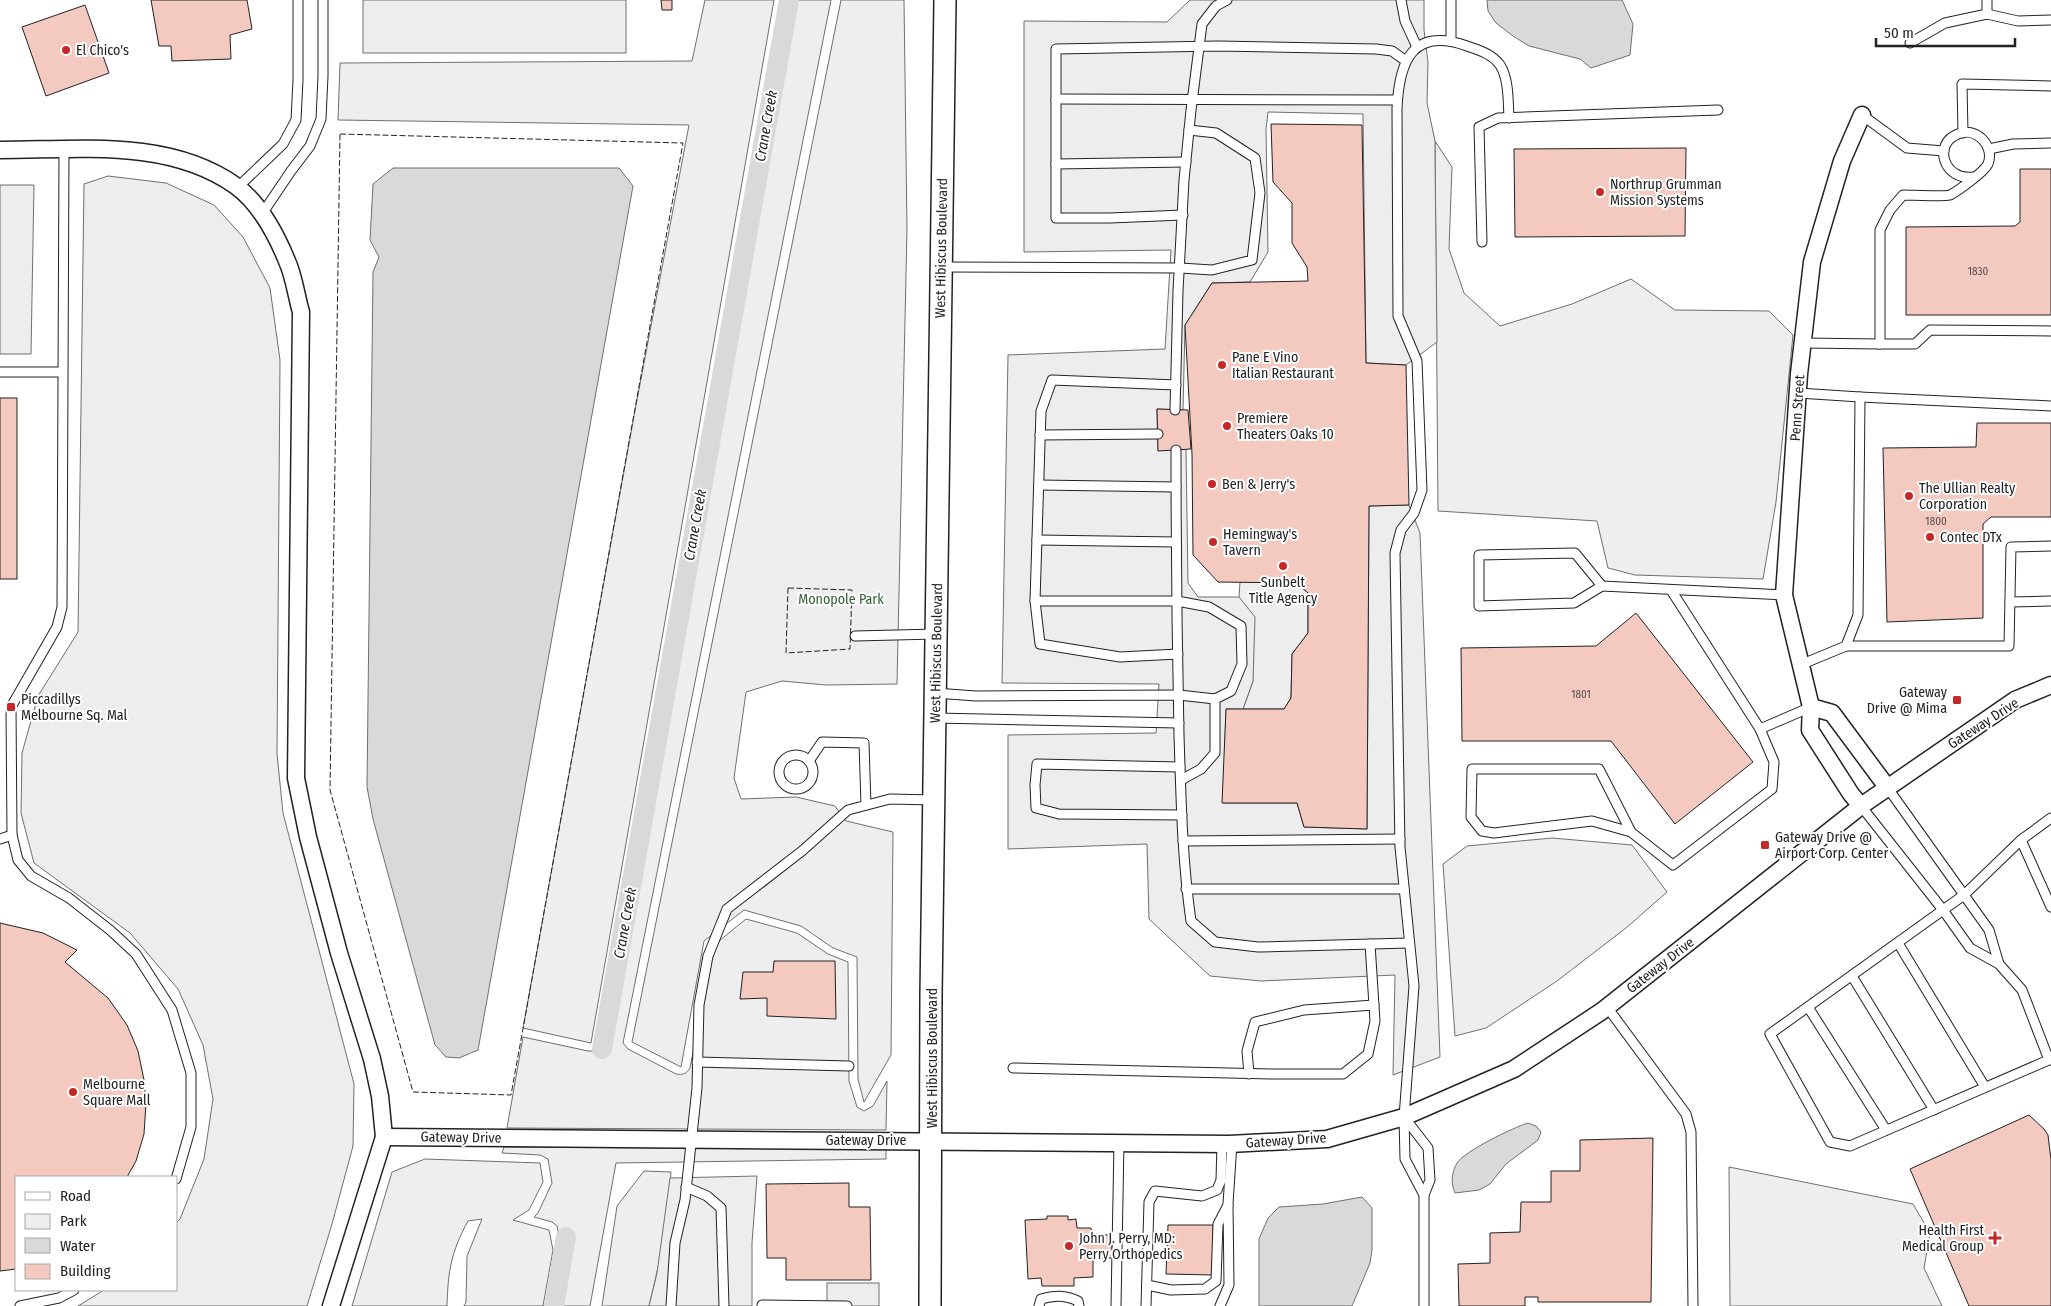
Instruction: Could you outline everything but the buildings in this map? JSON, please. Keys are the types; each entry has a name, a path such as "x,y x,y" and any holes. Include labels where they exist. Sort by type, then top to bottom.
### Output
{"street":[{"name":"West Hibiscus Boulevard","path":"930,1306 935,692 945,0"},
{"name":"Penn Street","path":"1861,806 1851,794 1810,730 1811,707 1784,595 1798,393 1812,262 1842,161 1862,115"},
{"path":"0,150 158,153 211,171 238,187 262,214 288,261 301,312 296,778 308,837 339,953 372,1059 380,1096 384,1136 331,1306"},
{"name":"Gateway Drive","path":"384,1136 1227,1143 1327,1139 1404,1117 1514,1069 1607,1007 1861,806 2015,700 2051,685"},
{"path":"1811,707 1832,713 1888,787"}],"lane":[{"path":"238,187 283,144 296,120 298,0"},
{"path":"262,214 310,146 320,119 323,76 323,0"},
{"path":"1176,410 1180,268 1186,162 1192,101 1202,24 1216,6 1227,0"},
{"path":"1402,0 1405,21 1417,47"},
{"path":"1451,0 1451,40"},
{"path":"1987,0 1987,14"},
{"path":"1910,43 1945,24 1987,14 2018,21 2051,20"},
{"path":"1424,1195 1405,1159 1404,1117 1414,986 1400,840 1394,553 1401,530 1414,513 1422,490 1417,361 1398,316 1397,100 1399,83 1406,61 1417,47 1428,41 1451,40 1491,56 1500,66 1507,85 1509,118"},
{"path":"1183,214 1110,218 1056,218 1056,49 1199,46 1376,49 1392,51 1406,61"},
{"path":"1963,132 1962,84 2051,86"},
{"path":"1056,99 1192,101 1397,100"},
{"path":"1482,242 1479,127 1498,118 1718,110"},
{"path":"1862,115 1906,148 1944,151"},
{"path":"940,267 1180,268 1212,270 1252,260 1260,193 1255,158 1216,133 1189,130"},
{"path":"1880,344 1880,230 1890,210 1904,195 1949,195 1983,171 1988,164 1989,149 1981,137 1974,133 1963,132 1952,137 1947,142 1944,151 1946,164 1950,171 1962,178 1973,177"},
{"path":"1989,149 2013,144 2051,144"},
{"path":"64,150 62,607 57,627 11,707 12,835 18,860 31,876 75,904 110,930 136,954 172,1010 192,1073 190,1127 177,1176"},
{"path":"1056,164 1186,162"},
{"path":"1803,344 1915,344 1930,330 2051,331"},
{"path":"0,372 62,372"},
{"path":"1176,385 1052,380 1041,411 1035,601 1040,644 1120,657 1178,654"},
{"path":"1798,393 2051,406"},
{"path":"1846,646 1858,615 1860,397"},
{"path":"1040,435 1158,434"},
{"path":"1176,450 1180,767 1186,889 1190,921 1215,942 1258,947 1409,943"},
{"path":"1039,485 1176,487"},
{"path":"1037,540 1176,542"},
{"path":"1800,665 1846,646 2009,646 2011,547 2051,546"},
{"path":"1602,586 1575,553 1479,555 1479,606 1574,603 1602,586 1784,595"},
{"path":"1631,832 1599,769 1472,769 1471,817 1482,831 1494,833 1592,822 1631,832 1673,865 1772,789 1774,762 1760,729 1671,590"},
{"path":"935,692 976,696 1178,695 1215,699 1231,691 1242,664 1241,626 1209,607 1177,601 1035,601"},
{"path":"2010,602 2051,601"},
{"path":"855,636 936,634"},
{"path":"1181,780 1201,769 1215,753 1215,699"},
{"path":"1760,729 1811,707"},
{"path":"935,718 1179,722"},
{"path":"809,761 822,742 864,743 866,805"},
{"path":"1180,767 1038,764 1035,786 1036,808 1059,814 1182,815"},
{"path":"1888,787 1989,930 1999,964"},
{"path":"671,1306 674,1243 685,1200 690,1139 697,1088 698,1005 708,956 727,909 802,851 848,810 890,799 934,800"},
{"path":"1861,806 1943,910 1970,948 1999,964 2022,990 2050,1060 1850,1146 1830,1142 1770,1034 1852,976 1898,943 1943,910 1964,895 2021,840 2051,818"},
{"path":"0,840 12,835"},
{"path":"1183,841 1400,840"},
{"path":"2021,840 2051,907"},
{"path":"1186,889 1404,889"},
{"path":"1898,943 1985,1088"},
{"path":"1013,1068 1249,1074 1343,1074 1368,1054 1375,1021 1370,944"},
{"path":"1852,976 1934,1110"},
{"path":"1249,1074 1247,1051 1255,1022 1304,1010 1374,1005"},
{"path":"1607,1007 1686,1114 1691,1132 1693,1306"},
{"path":"1808,1007 1886,1130"},
{"path":"697,1062 849,1066"},
{"path":"1404,1117 1428,1148 1430,1180 1424,1195 1424,1306"},
{"path":"1116,1306 1119,1142"},
{"path":"1220,1306 1229,1285 1227,1143"},
{"path":"1146,1306 1149,1202 1155,1191 1202,1196 1217,1190 1221,1180 1227,1143"},
{"path":"686,1187 707,1196 721,1208 724,1306"},
{"path":"1147,1285 1171,1290 1205,1289 1216,1281 1218,1224 1228,1204"},
{"path":"20,1306 59,1298 72,1291"},
{"path":"1039,1306 1042,1300 1052,1296 1068,1296 1078,1301 1079,1306"},
{"path":"762,1305 847,1306"}],"green space":[{"path":"705,0 774,0 591,1043 523,1028 689,125 338,120 340,63 692,61"},
{"path":"784,0 831,0 623,1043 628,1049 676,1074 686,1073 690,1068 713,946 746,919 797,933 828,954 848,962 849,1081 857,1107 864,1111 873,1106 887,1081 886,1130 507,1128 523,1037 588,1051 595,1051 600,1044"},
{"name":"Monopole Park","path":"841,0 904,0 907,229 897,684 826,685 782,681 746,692 734,778 741,799 796,797 835,806 846,821 893,832 891,1055 864,1102 858,1079 857,957 833,948 801,926 744,910 704,941 681,1067 632,1042"},
{"path":"1435,141 1452,167 1449,249 1464,293 1500,326 1572,304 1631,279 1675,310 1769,311 1793,335 1776,502 1763,579 1635,575 1608,568 1597,521 1438,511"},
{"path":"1240,582 1297,583 1308,593 1308,633 1292,654 1291,698 1284,709 1243,709 1253,681 1239,597"},
{"path":"1552,838 1632,845 1667,892 1626,928 1557,981 1486,1028 1455,1036 1443,864 1467,846"},
{"path":"504,1147 886,1149 886,1159 616,1163 590,1306 553,1306 562,1251 557,1226 552,1222 534,1217 538,1213 552,1183 548,1159 540,1155 502,1153"},
{"path":"425,1159 540,1163 543,1182 529,1210 513,1220 549,1230 553,1250 543,1306 464,1306 466,1302 467,1256 482,1219 468,1221 458,1242 448,1282 447,1306 352,1306 392,1172"},
{"path":"1729,1167 1913,1204 1930,1233 1924,1268 1942,1306 1730,1306"},
{"path":"644,1171 671,1172 663,1239 649,1306 602,1306 617,1206"}],"shaded area":[{"path":"363,0 626,0 626,53 363,53"},
{"path":"1190,0 1424,0 1424,30 1428,62 1427,103 1435,141 1437,342 1406,365 1366,363 1363,114 1268,112 1266,129 1268,252 1250,282 1212,283 1185,325 1183,410 1157,409 1158,450 1186,449 1188,583 1198,597 1239,597 1255,617 1253,681 1243,709 1226,709 1223,803 1297,803 1304,827 1367,829 1369,506 1409,505 1420,533 1440,1057 1393,1075 1395,975 1261,981 1210,976 1149,919 1147,844 1008,849 1008,735 1156,733 1159,684 1002,683 1008,355 1165,349 1171,250 1024,252 1024,21 1167,22"},
{"path":"108,176 166,183 214,205 243,237 270,288 280,360 277,754 283,813 354,1084 353,1146 307,1306 78,1306 102,1291 178,1291 178,1221 204,1159 213,1099 203,1045 178,989 130,933 34,863 21,813 22,753 38,696 78,632 84,184"},
{"path":"0,185 34,185 31,354 0,354"},
{"path":"757,1176 752,1243 752,1306 649,1306 657,1273 670,1178"},
{"path":"827,1283 879,1283 879,1306 827,1306"}],"water":[{"path":"1487,0 1622,0 1633,24 1630,55 1591,68 1580,59 1529,46 1496,23 1488,11"},
{"path":"393,168 619,168 633,186 478,1050 459,1058 446,1057 435,1045 373,819 367,787 373,272 379,257 370,240 373,184"},
{"path":"1528,1123 1536,1126 1541,1132 1538,1140 1506,1164 1490,1184 1479,1190 1455,1193 1452,1182 1453,1175 1457,1163 1462,1158 1490,1140"},
{"path":"1362,1197 1372,1208 1372,1250 1370,1263 1352,1306 1259,1306 1259,1239 1268,1218 1279,1207 1323,1204"}],"waterway":[{"name":"Crane Creek","path":"602,1049 789,0"},
{"name":"Crane Creek","path":"554,1306 566,1237"}],"fence":[{"path":"340,134 683,143 511,1095 413,1092 330,790 340,134"},
{"path":"788,588 852,590 850,649 786,653 788,588"}],"place":[{"name":"El Chico's","path":"66,50"},
{"name":"Northrup Grumman Mission Systems","path":"1600,192"},
{"name":"Pane E Vino Italian Restaurant","path":"1222,365"},
{"name":"Premiere Theaters Oaks 10","path":"1227,426"},
{"name":"Ben & Jerry's","path":"1212,484"},
{"name":"The Ullian Realty Corporation","path":"1909,496"},
{"name":"Contec DTx","path":"1930,537"},
{"name":"Hemingway's Tavern","path":"1213,542"},
{"name":"Sunbelt Title Agency","path":"1283,566"},
{"name":"Gateway Drive @ Mima","path":"1957,700"},
{"name":"Piccadillys Melbourne Sq. Mal","path":"11,707"},
{"name":"Gateway Drive @ Airport Corp. Center","path":"1765,845"},
{"name":"Melbourne Square Mall","path":"73,1092"},
{"name":"Health First Medical Group","path":"1995,1238"},
{"name":"John J. Perry, MD: Perry Orthopedics","path":"1069,1246"}]}
